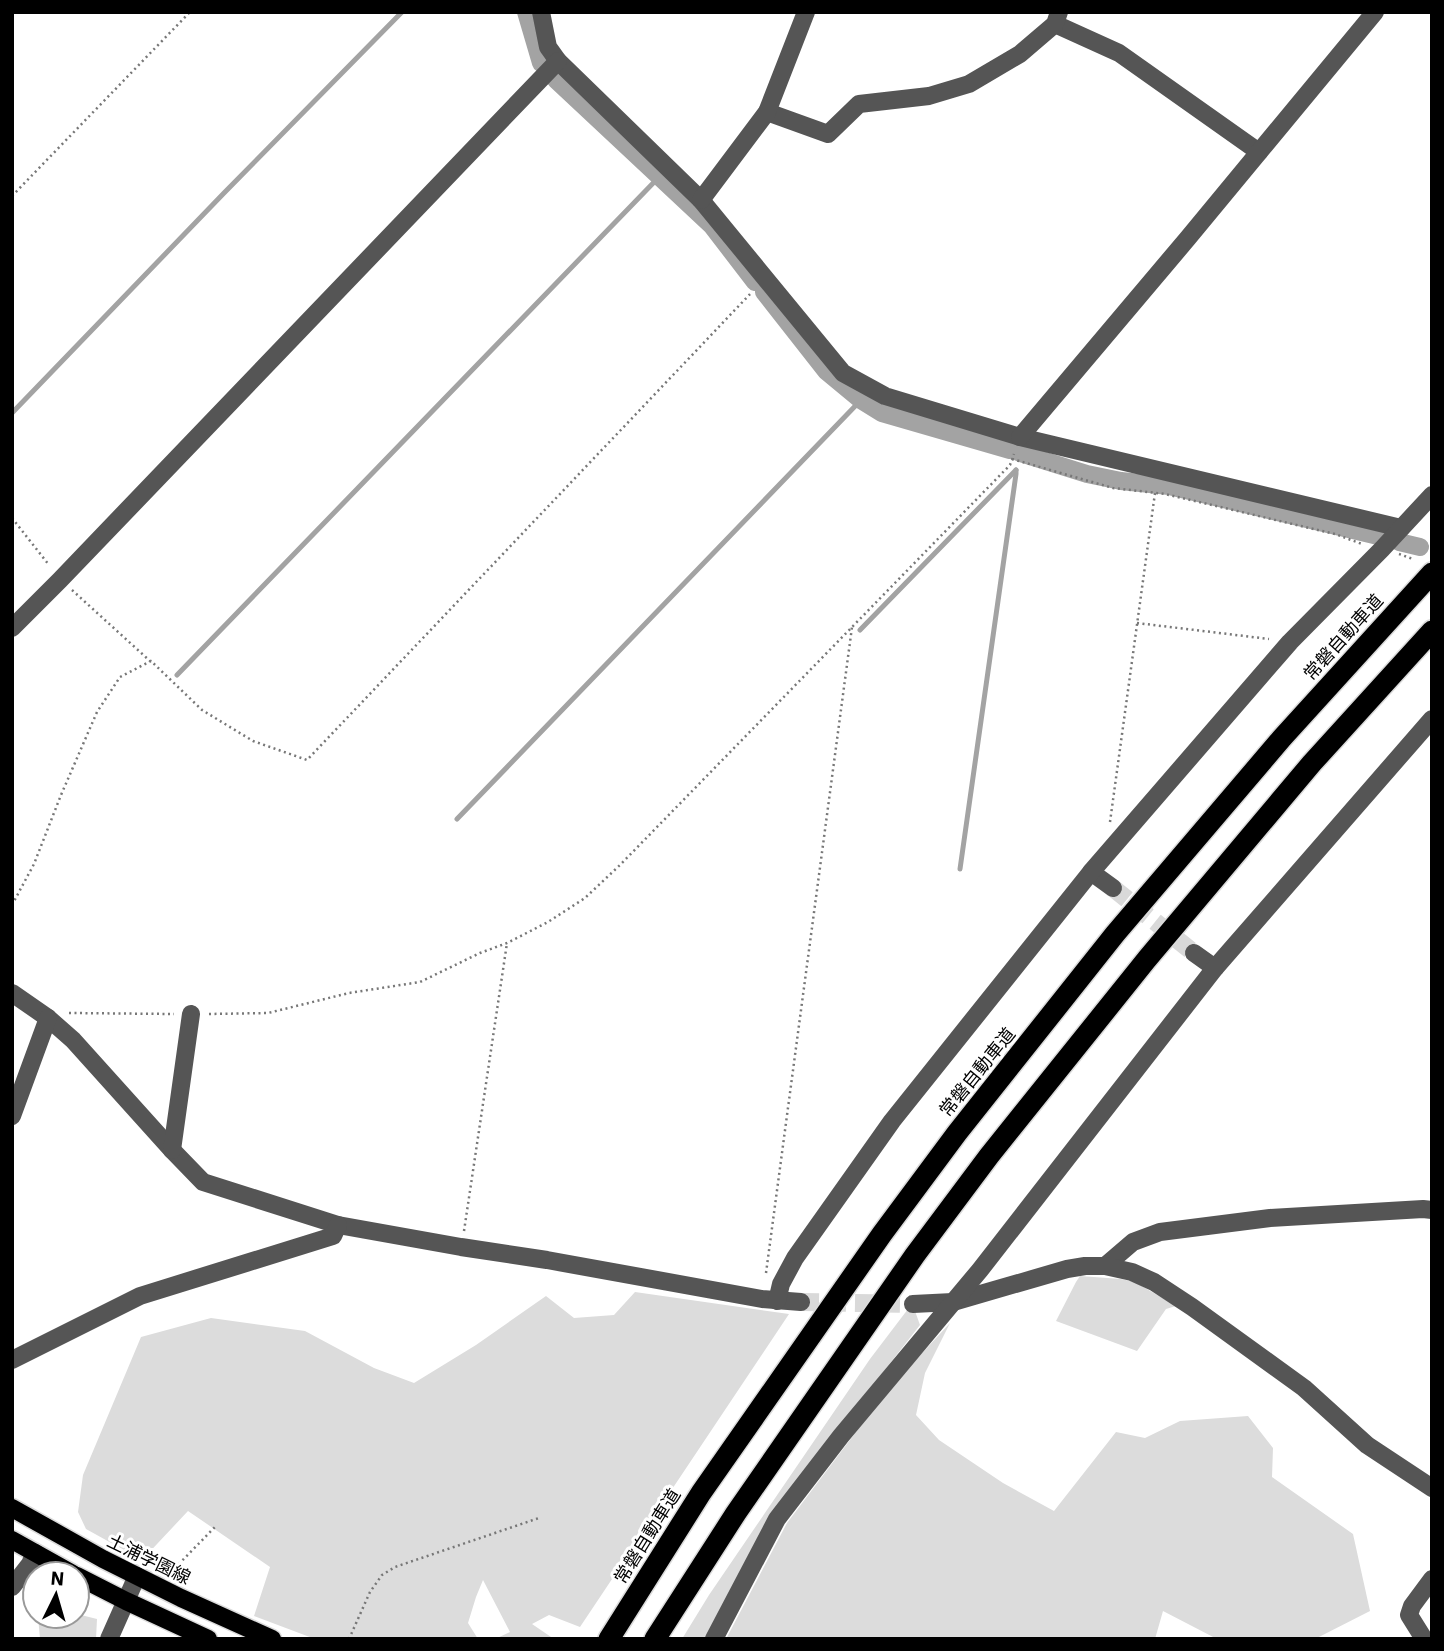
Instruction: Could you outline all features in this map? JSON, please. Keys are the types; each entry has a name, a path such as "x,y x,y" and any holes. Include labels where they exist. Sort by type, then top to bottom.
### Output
{"highway":[{"name":"常磐自動車道","path":"609,1639 709,1482 882,1234 957,1133 1115,934 1282,738 1432,573"},
{"path":"655,1639 736,1513 915,1255 989,1156 1173,928 1312,763 1432,631"}],"main road":[{"name":"土浦学園線","path":"12,1508 158,1587 272,1639"},
{"path":"12,1540 48,1560"},
{"path":"91,1583 208,1639"}],"street":[{"path":"541,12 548,47 558,61 701,200 843,373 885,396 1020,438 1401,528"},
{"path":"701,200 767,111 806,12"},
{"path":"1020,438 1375,12"},
{"path":"767,111 828,134 859,104 929,96 969,84 1020,54 1057,18 1118,53 1259,152"},
{"path":"12,628 558,61"},
{"path":"770,1300 795,1258 892,1121 1091,872 1290,642 1432,495"},
{"path":"714,1639 777,1519 841,1436 953,1303 1215,968 1432,719"},
{"path":"1091,872 1113,888"},
{"path":"1194,953 1215,968"},
{"path":"12,993 74,1040 203,1182 338,1225 770,1300 802,1302"},
{"path":"172,1150 191,1014"},
{"path":"12,1116 48,1018"},
{"path":"1105,1266 1133,1242 1160,1232 1270,1218 1432,1210"},
{"path":"12,1360 140,1296 333,1236 338,1225"},
{"path":"913,1304 953,1303 1085,1266 1105,1266 1132,1272 1154,1282 1192,1307 1304,1388 1367,1445 1432,1488"},
{"path":"12,1587 35,1553"},
{"path":"109,1639 137,1576"},
{"path":"1424,1639 1409,1615 1412,1606 1432,1579"}],"path":[{"path":"12,196 190,12"},
{"path":"12,518 60,580 202,710 253,741 307,760 765,278"},
{"path":"48,1018 64,1013 268,1013 349,993 420,982 548,922 585,898 620,865 1010,465 1020,438"},
{"path":"1012,460 1113,488 1155,493 1335,534 1382,549"},
{"path":"1105,857 1155,493"},
{"path":"1137,623 1290,642"},
{"path":"770,1300 852,627"},
{"path":"12,905 34,863 97,712 120,677 151,662"},
{"path":"461,1247 506,943"},
{"path":"349,1639 370,1592 382,1575 396,1567 539,1518"},
{"path":"158,1587 215,1527"}],"shaded area":[{"path":"1080,1276 1135,1282 1176,1306 1166,1309 1137,1351 1056,1321"},
{"path":"635,1292 789,1314 580,1627 549,1615 532,1624 554,1639 495,1639 510,1632 483,1580 468,1623 478,1639 315,1639 254,1616 270,1567 188,1511 142,1560 86,1529 78,1512 83,1475 141,1337 211,1318 305,1331 374,1368 414,1383 476,1345 546,1296 574,1318 614,1315"},
{"path":"908,1309 915,1311 920,1325 775,1510 706,1639 682,1639 709,1595 870,1359"},
{"path":"950,1323 925,1373 916,1415 939,1440 1003,1483 1054,1511 1116,1432 1145,1438 1180,1421 1248,1416 1273,1448 1272,1477 1353,1534 1370,1611 1315,1639 1217,1639 1163,1611 1155,1639 726,1639 787,1523 887,1391"},
{"path":"91,1618 97,1619 96,1639 40,1639 39,1630 91,1630"}],"waterway":[{"path":"12,413 402,12"},
{"path":"526,12 541,63"},
{"path":"556,80 712,226 755,282"},
{"path":"177,675 660,176"},
{"path":"764,292 826,371 861,400 882,413 1010,450"},
{"path":"457,819 861,400"},
{"path":"1020,453 1087,474 1169,486 1378,536"},
{"path":"860,630 1016,470"},
{"path":"960,869 1016,470"},
{"path":"1399,542 1420,547"}],"tunnel":[{"path":"1113,888 1194,953"},
{"path":"801,1302 913,1304"}]}
